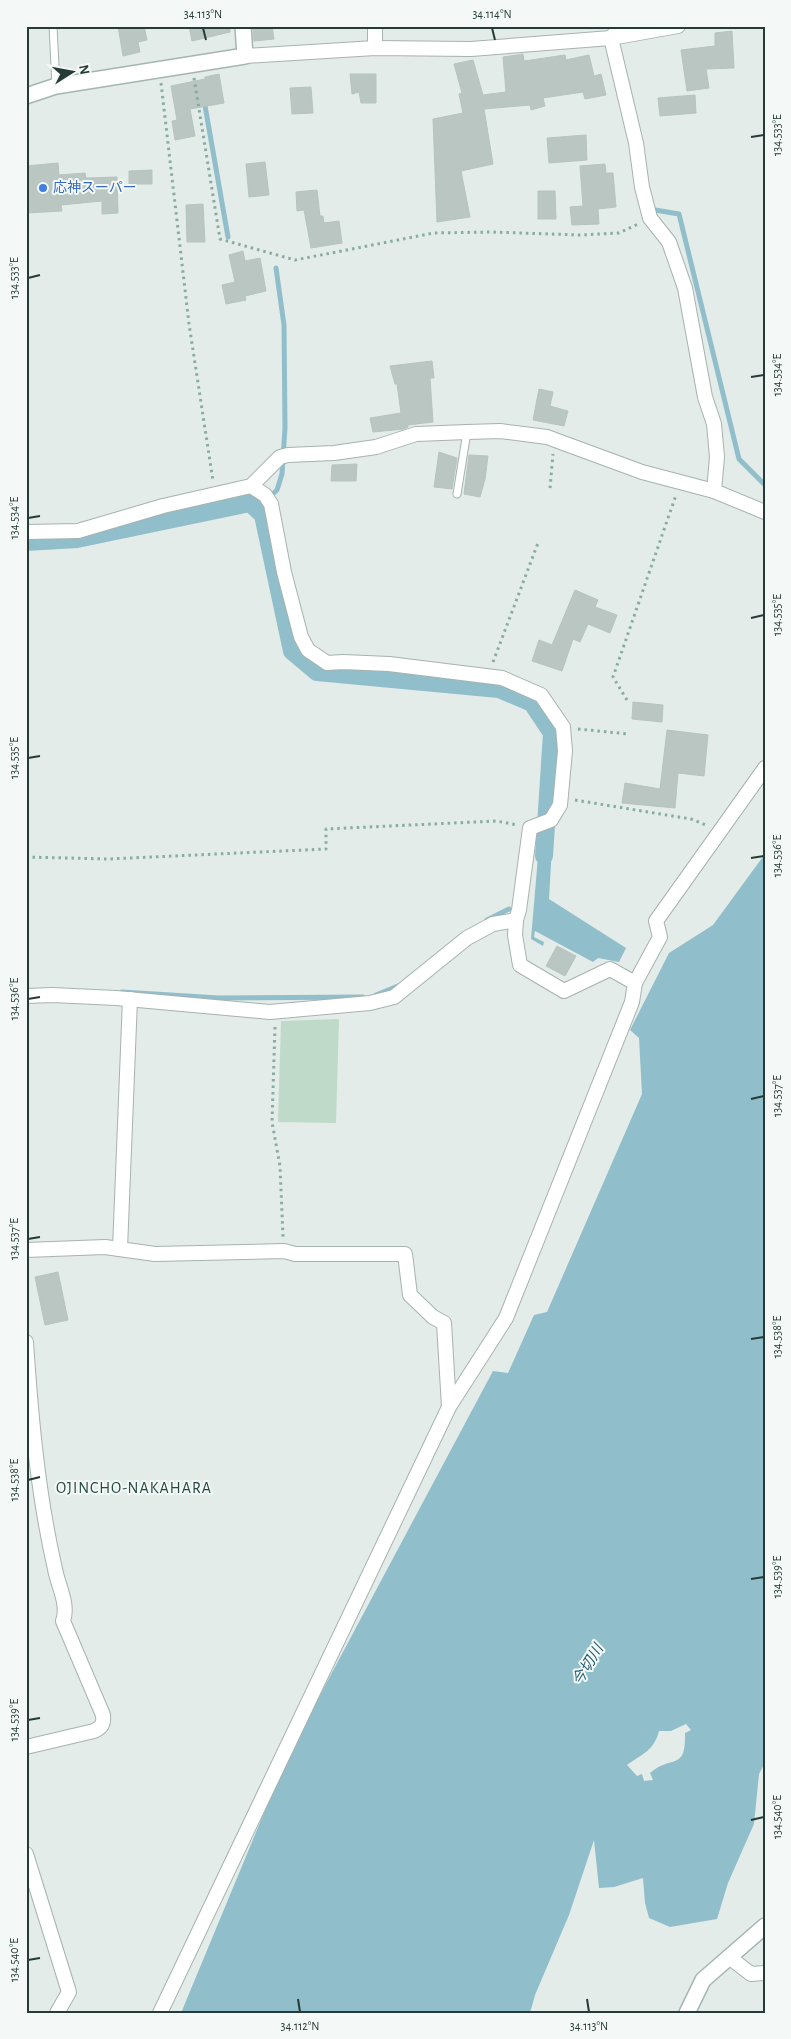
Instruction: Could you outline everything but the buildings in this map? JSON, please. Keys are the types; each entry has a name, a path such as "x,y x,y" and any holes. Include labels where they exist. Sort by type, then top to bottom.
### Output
{"street":[{"path":"243,26 245,56"},
{"path":"375,26 375,48"},
{"path":"611,38 621,26"},
{"path":"26,96 56,86 245,56 375,48 470,48 611,38 678,26"},
{"path":"611,38 636,143 650,218 669,242 685,288 705,397 714,424 717,456 714,491"},
{"path":"26,532 78,531 163,506 251,486 284,456 376,448 416,434 500,431 548,437 642,472 714,491 765,512"},
{"path":"251,486 268,499 284,572 301,636 308,650 327,663 389,664 502,678 541,695 563,727 564,750 560,805 540,824 516,920 515,935 520,965 564,991 610,969 635,983"},
{"path":"160,2013 449,1407 506,1318 632,1002 635,983 660,937 656,921 765,768"},
{"path":"26,996 52,995 130,999 275,1011 370,1004 394,997 467,938 493,924 516,920"},
{"path":"120,1249 130,999"},
{"path":"26,1250 105,1247 155,1254 284,1250 295,1254 405,1254 410,1295 433,1317 444,1323 449,1407"},
{"path":"26,1342 30,1436 55,1570 66,1611 63,1621 103,1715 104,1722 101,1728 94,1732 26,1747"},
{"path":"26,1854 69,1992 57,2013"},
{"path":"687,2013 703,1980 764,1928"},
{"path":"729,1957 751,1974 765,1973"}],"lane":[{"path":"53,26 56,86"},
{"path":"457,494 467,432"}],"path":[{"path":"192,65 220,239 295,260 434,233 491,232 580,235 619,233 650,218"},
{"path":"160,70 189,324 216,494"},
{"path":"550,488 555,440"},
{"path":"627,700 613,677 681,482"},
{"path":"487,676 538,543"},
{"path":"563,727 630,734"},
{"path":"560,798 691,820 721,831"},
{"path":"26,857 108,860 326,848 326,829 496,821 540,824"},
{"path":"275,1011 272,1122 280,1166 284,1250"}],"green space":[{"path":"339,1019 336,1123 278,1122 281,1021"}],"water":[{"path":"553,830 549,899 626,948 619,962 598,958 593,962 535,931 534,937 544,942 543,946 531,939 540,833"},
{"name":"今切川","path":"765,854 765,1763 759,1774 754,1824 728,1883 717,1919 670,1927 649,1918 645,1903 643,1878 614,1887 599,1888 594,1840 569,1915 535,1995 530,2013 181,2013 288,1755 493,1371 508,1373 534,1315 547,1312 642,1094 639,1038 630,1030 669,953 713,925","holes":["686,1724 691,1730 685,1733 685,1745 680,1758 658,1767 650,1773 653,1780 644,1781 642,1774 637,1776 627,1765 651,1748 659,1731 671,1731"]}],"waterway":[{"path":"204,100 228,237"},
{"path":"655,210 679,214 739,459 765,485"},
{"path":"257,509 277,490 282,474 285,428 284,325 276,268"},
{"path":"26,542 77,539 250,503 263,515 292,651 317,672 499,689 532,703 552,733 544,856"},
{"path":"487,920 509,909"},
{"path":"376,995 398,986"},
{"path":"122,992 219,998 363,997"}],"place":[{"name":"応神スーパー","path":"43,188"}],"district":[{"name":"OJINCHO-NAKAHARA","path":"134,1488"}]}
